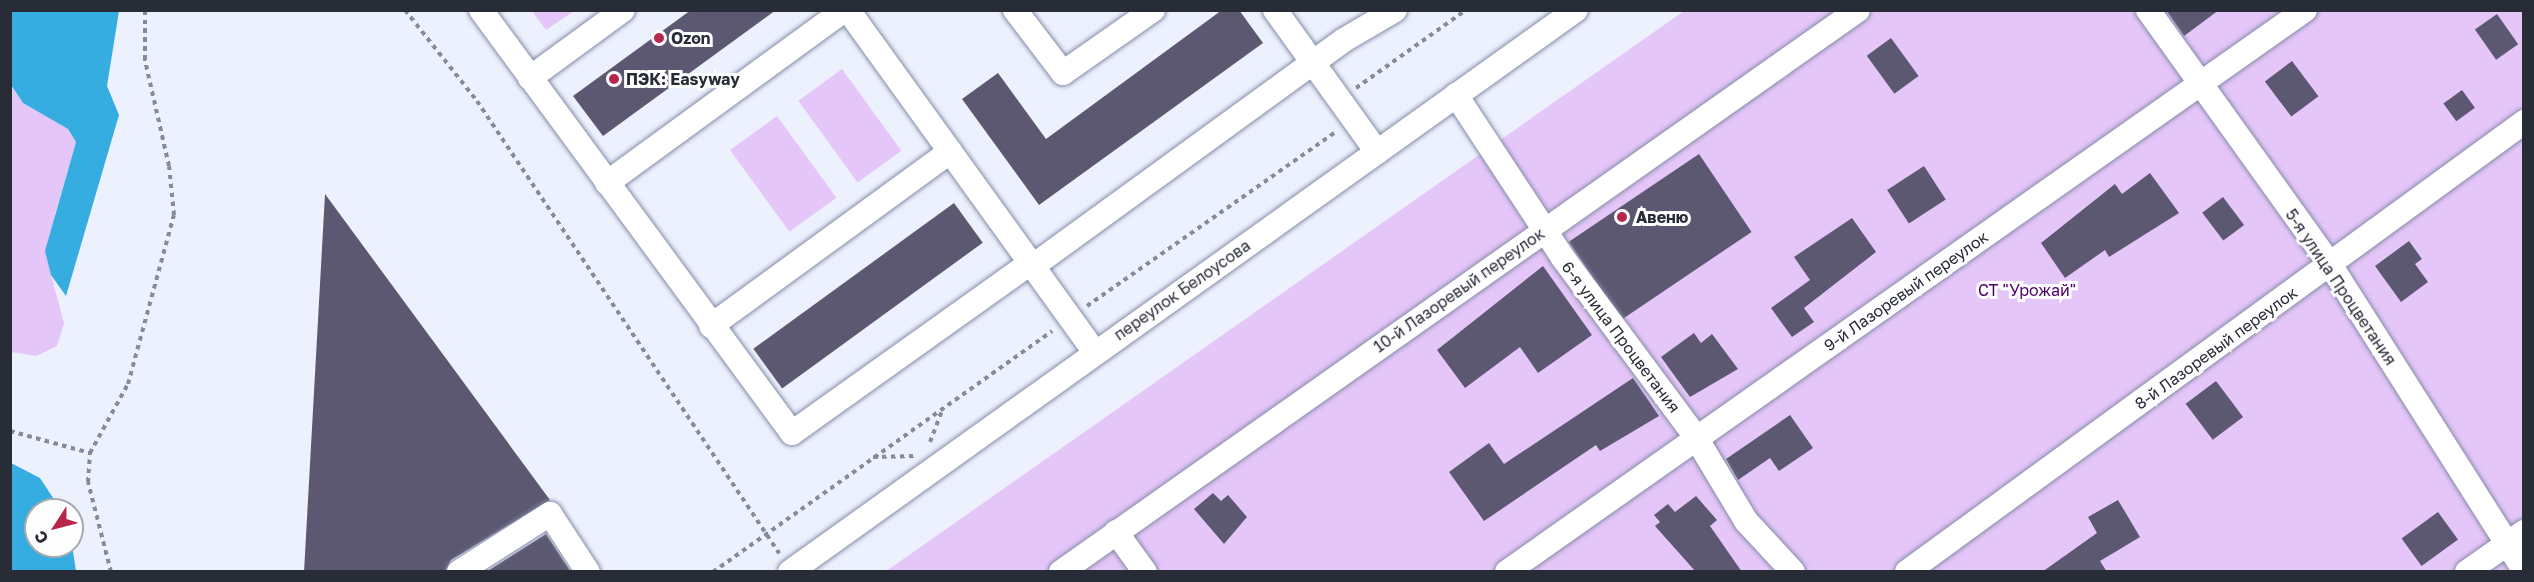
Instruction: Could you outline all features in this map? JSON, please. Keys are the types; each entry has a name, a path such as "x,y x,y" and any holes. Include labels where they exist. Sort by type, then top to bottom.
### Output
{"street":[{"path":"481,10 711,326 792,433 1032,265 1313,63 1395,10"},
{"path":"530,78 623,10"},
{"path":"1015,10 1063,73 1153,10"},
{"path":"1275,10 1377,152"},
{"name":"переулок Белоусова","path":"791,571 1576,10"},
{"name":"10-й Лазоревый переулок","path":"1061,572 1858,10"},
{"name":"5-я улица Процветания","path":"2148,10 2331,266 2515,538 2523,570"},
{"name":"9-й Лазоревый переулок","path":"1507,572 1695,436 2202,86 2305,10"},
{"path":"607,183 848,11 1095,352"},
{"name":"6-я улица Процветания","path":"1456,95 1546,228 1563,258 1695,436 1746,521 1793,572"},
{"name":"8-й Лазоревый переулок","path":"1907,572 2331,266 2523,122"},
{"path":"711,326 950,152"},
{"path":"459,572 550,514 588,572"},
{"path":"1116,532 1145,572"},
{"path":"2467,572 2515,538"}],"path":[{"path":"111,572 88,482 90,453 128,384 174,215 170,166 144,60 145,10"},
{"path":"405,10 477,101 791,571"},
{"path":"1341,99 1466,10"},
{"path":"713,572 1355,119"},
{"path":"929,446 942,409"},
{"path":"10,431 90,453"},
{"path":"873,457 926,455"}],"green space":[{"path":"532,11 574,11 546,30"},
{"name":"СТ \"Урожай\"","path":"1684,11 2523,11 2523,571 885,572"},
{"path":"842,69 901,151 858,182 798,101"},
{"path":"10,85 23,103 68,129 76,142 55,214 51,275 64,323 57,346 36,356 11,352"},
{"path":"777,116 836,198 789,232 730,150"}],"water":[{"path":"10,11 119,11 107,86 119,115 66,296 51,275 45,251 76,142 68,129 23,103 11,85"},
{"path":"11,463 40,478 53,498 24,498 24,558 74,558 76,571 11,571"}],"building":[{"path":"691,10 776,10 603,136 573,96"},
{"path":"1222,10 1239,10 1263,43 1039,205 962,99 998,73 1046,139"},
{"path":"2166,10 2219,10 2184,36"},
{"path":"2497,14 2518,44 2496,60 2475,29"},
{"path":"1891,38 1919,76 1894,94 1867,56"},
{"path":"2292,61 2318,96 2291,117 2265,81"},
{"path":"2462,90 2475,108 2456,121 2443,104"},
{"path":"1699,154 1752,232 1621,320 1569,242"},
{"path":"1924,166 1946,200 1909,224 1887,190"},
{"path":"2150,173 2179,213 2109,257 2105,250 2065,278 2041,243 2115,184 2122,194"},
{"path":"325,194 550,500 451,560 445,572 304,572"},
{"path":"2223,197 2244,225 2223,241 2202,213"},
{"path":"954,203 983,243 782,388 753,349"},
{"path":"1852,218 1876,252 1804,308 1814,322 1792,337 1771,308 1810,280 1794,257"},
{"path":"2409,241 2422,259 2415,264 2428,282 2401,302 2375,266"},
{"path":"1543,266 1592,335 1538,373 1520,347 1465,388 1437,350"},
{"path":"1694,333 1701,343 1712,334 1738,369 1690,397 1661,357"},
{"path":"1633,378 1659,416 1600,451 1596,445 1484,521 1449,472 1489,443 1504,464"},
{"path":"2216,381 2243,417 2213,440 2186,404"},
{"path":"1790,415 1813,448 1779,471 1770,458 1738,480 1726,459"},
{"path":"1213,493 1221,501 1228,495 1247,517 1224,544 1194,509"},
{"path":"1696,496 1717,520 1710,526 1742,572 1696,572 1655,526 1660,522 1654,515 1668,504 1675,512"},
{"path":"2118,500 2140,537 2100,561 2107,572 2042,572 2097,533 2088,517"},
{"path":"2438,512 2458,540 2422,566 2402,538"},
{"path":"546,534 571,572 486,572"}],"place":[{"name":"Ozon","path":"659,38"},
{"name":"ПЭК: Easyway","path":"614,79"},
{"name":"Авеню","path":"1622,217"}]}
